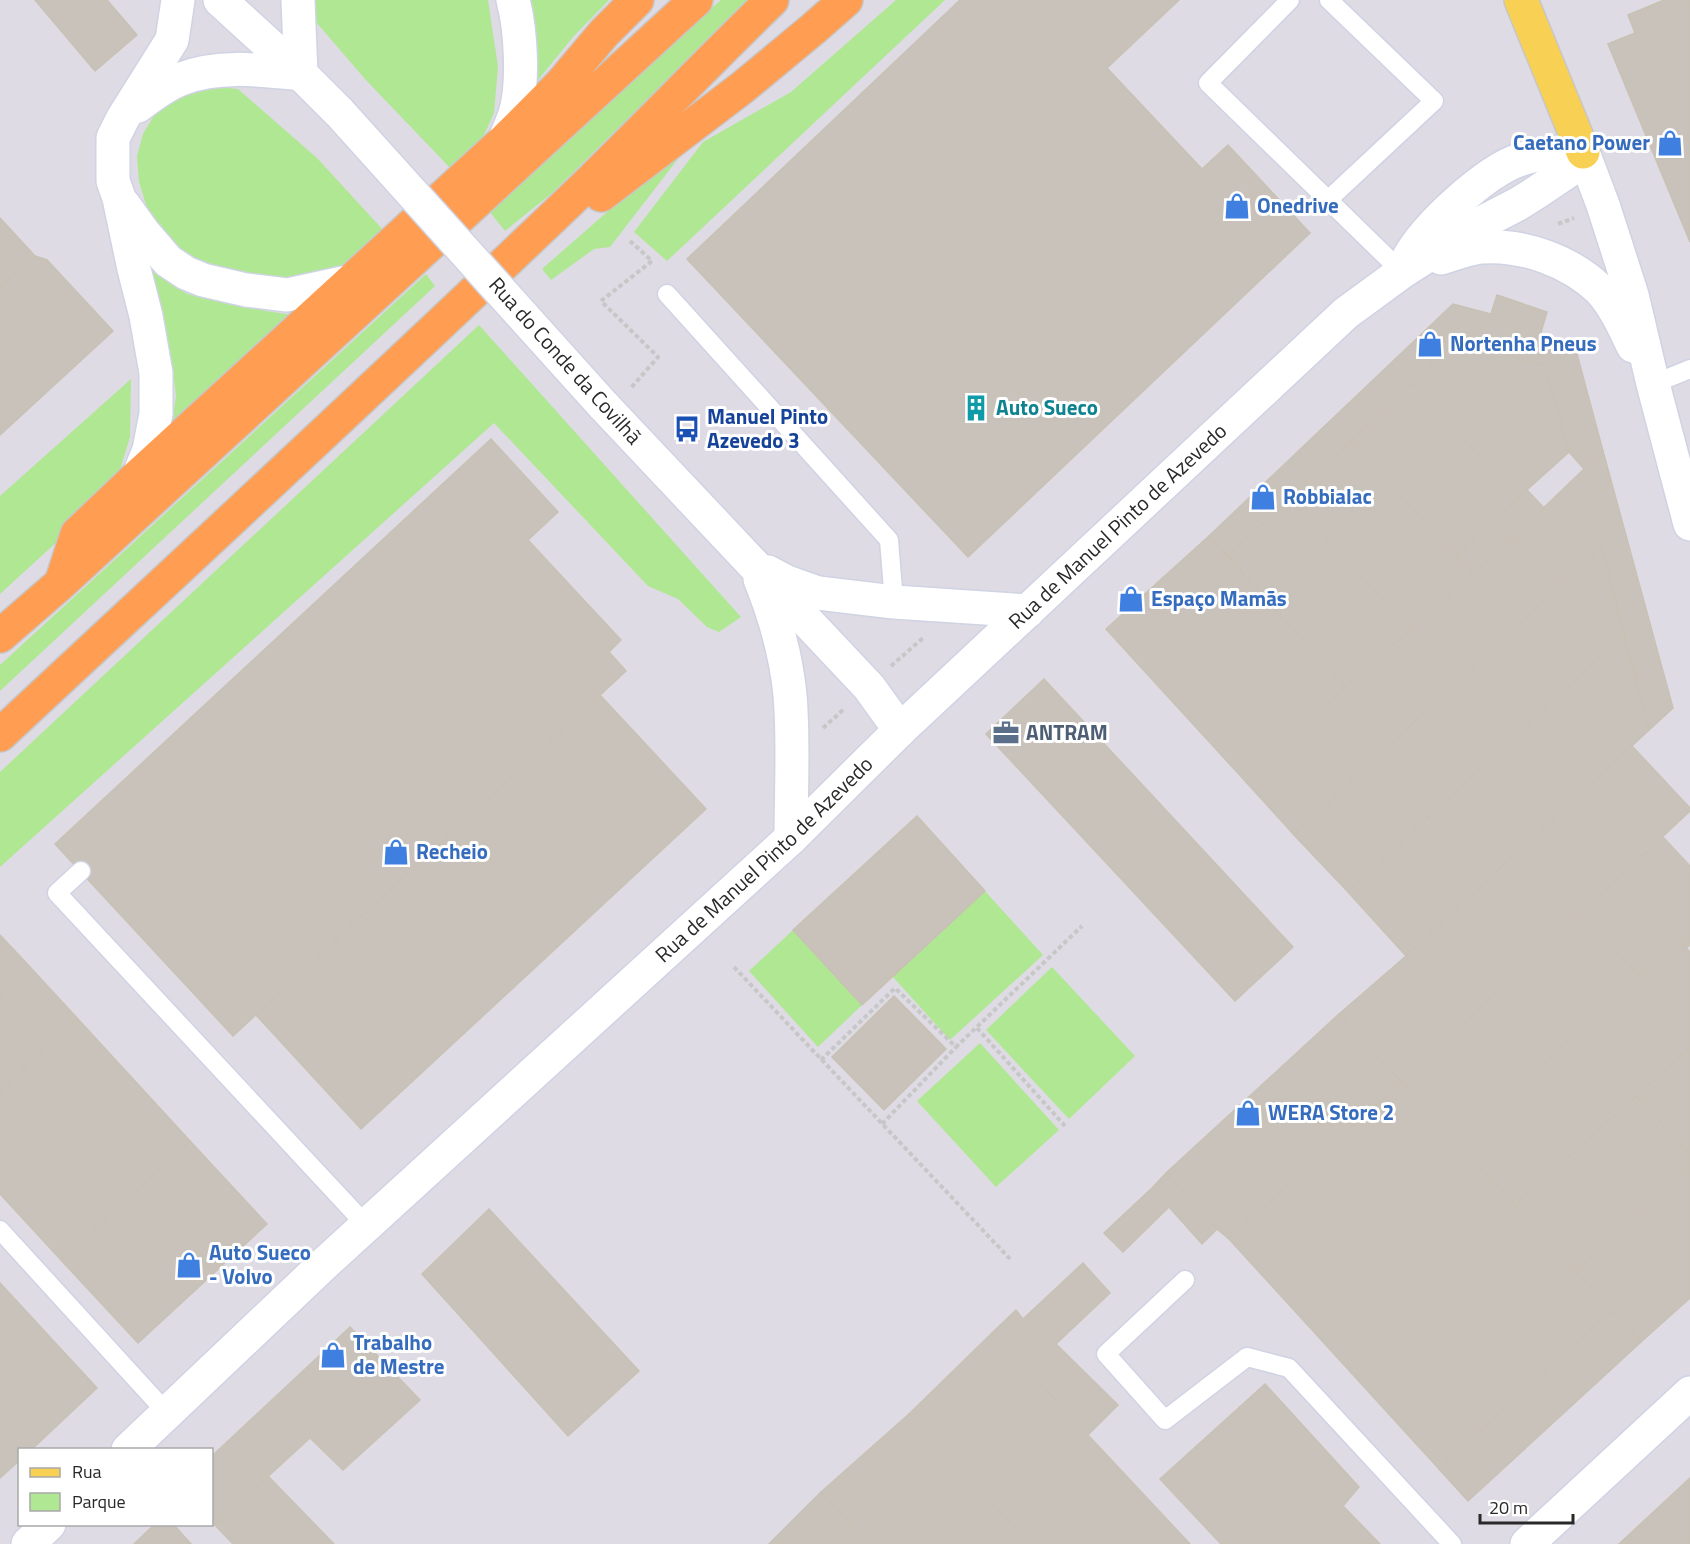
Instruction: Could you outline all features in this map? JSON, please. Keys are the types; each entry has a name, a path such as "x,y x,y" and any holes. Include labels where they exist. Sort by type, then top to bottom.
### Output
{"highway":[{"path":"60,584 77,534 504,141 561,84 604,33 638,0"},
{"path":"0,636 60,584 696,0"},
{"path":"0,735 575,196 772,0"},
{"path":"575,196 602,194 743,87 846,0"}],"main road":[{"path":"139,475 149,450 156,414 156,373 146,316 113,181 113,138 172,40 178,0"},
{"name":"Rua do Conde da Covilhã","path":"220,0 340,113 606,409 869,687 900,730"},
{"path":"123,118 156,91 181,78 213,71 239,70 300,74 298,0"},
{"path":"504,141 515,112 519,81 519,42 513,0"},
{"path":"1521,0 1603,205 1632,295 1690,524"},
{"name":"Rua de Manuel Pinto de Azevedo","path":"129,1448 366,1225 791,838 900,730 1346,313 1402,272 1464,232 1518,204 1571,169 1582,152"},
{"path":"119,198 168,261 186,273 204,280 246,290 287,295 351,281"},
{"name":"Rua de Manuel Pinto de Azevedo","path":"1402,272 1462,251 1481,247 1527,251 1548,258 1579,272 1601,291 1616,313 1653,384"},
{"path":"753,563 787,582 818,593 894,602 1028,611"},
{"path":"753,563 775,618 790,694 791,838"},
{"path":"1538,1540 1690,1393"},
{"path":"28,1544 47,1526"}],"lane":[{"path":"1290,0 1208,83 1402,272"},
{"path":"1328,200 1434,101 1329,0"},
{"path":"667,294 889,540 894,602"},
{"path":"1653,384 1690,369"},
{"path":"81,871 57,893 366,1225"},
{"path":"0,1230 167,1413"},
{"path":"1185,1280 1106,1354 1165,1420 1247,1357 1289,1368 1452,1544"}],"path":[{"path":"606,409 658,357 601,301 652,261 630,241"},
{"path":"891,666 925,636"},
{"path":"818,733 852,702"},
{"path":"882,1124 956,1047 1082,926"},
{"path":"734,967 1010,1259"},
{"path":"821,1060 895,988 956,1047"},
{"path":"976,1028 1065,1126"}],"shaded area":[{"path":"0,0 1690,0 1690,1544 0,1544"}],"green space":[{"path":"315,0 488,0 498,67 494,113 479,146 453,171 365,79 316,22"},
{"path":"528,0 609,0 574,36 534,85"},
{"path":"721,0 754,0 729,26 658,89 552,193 505,231 489,211 668,45"},
{"path":"896,0 945,0 667,261 634,232 703,142 791,92"},
{"path":"206,86 238,89 317,158 385,232 366,251 334,272 299,278 255,275 220,269 187,258 165,236 148,211 139,182 137,156 143,134 156,112 177,96"},
{"path":"684,151 610,247 594,249 551,280 542,269 614,206"},
{"path":"148,267 187,294 299,316 171,434 176,396 172,363"},
{"path":"426,274 435,286 0,691 0,665"},
{"path":"479,325 741,617 719,632 707,627 678,599 648,586 494,423 0,867 0,772"},
{"path":"131,379 130,437 116,483 85,516 0,594 0,496"},
{"path":"985,891 1043,955 950,1040 892,976"},
{"path":"793,930 862,1005 818,1047 749,971"},
{"path":"1052,967 1135,1056 1069,1119 986,1030"},
{"path":"980,1043 1059,1130 996,1187 917,1101"}],"building":[{"path":"35,0 107,0 137,35 95,71"},
{"name":"Auto Sueco","path":"960,0 1179,0 1107,68 1202,169 1228,145 1310,233 968,557 687,259"},
{"name":"Caetano Power","path":"1664,0 1690,0 1690,242 1608,44 1635,33 1628,15"},
{"path":"0,218 35,256 0,288"},
{"path":"35,256 47,260 113,331 0,435 0,288"},
{"path":"1497,295 1547,312 1539,339 1576,350 1603,451 1584,469 1569,452 1545,366 1459,340 1228,556 1209,536 1453,304 1491,314"},
{"path":"1459,340 1545,366 1569,452 1518,498 1412,383"},
{"path":"1412,383 1518,498 1456,555 1350,442"},
{"path":"491,439 558,512 528,540 621,640 609,652 626,671 233,1036 55,844"},
{"path":"1350,442 1474,574 1411,630 1289,499"},
{"path":"1603,451 1673,708 1649,730 1602,547 1559,588 1512,538"},
{"path":"1527,490 1544,508 1474,574 1456,555"},
{"path":"1289,499 1411,630 1345,687 1228,556"},
{"path":"1209,536 1345,687 1246,782 1106,629"},
{"path":"1512,538 1559,588 1294,835 1246,782 1345,687"},
{"path":"1602,547 1624,635 1348,892 1294,835"},
{"path":"1624,635 1649,730 1406,956 1348,892"},
{"path":"1044,679 1293,947 1235,1001 986,734"},
{"path":"600,695 706,809 361,1129 256,1015"},
{"path":"1632,746 1690,808 1690,811 1401,1082 1339,1014 1406,956"},
{"path":"917,816 985,891 862,1005 793,930"},
{"path":"1663,837 1690,866 1690,945 1686,948 1677,938 1639,976 1581,913"},
{"path":"1581,913 1639,976 1458,1144 1401,1082"},
{"path":"0,935 30,967 0,994"},
{"path":"1677,938 1690,952 1690,1048 1515,1205 1458,1144"},
{"path":"30,967 77,1018 0,1090 0,994"},
{"path":"894,996 946,1049 884,1110 832,1057"},
{"path":"1339,1014 1401,1082 1229,1239 1166,1173"},
{"path":"77,1018 190,1141 61,1260 0,1194 0,1090"},
{"path":"1690,1048 1690,1154 1636,1097"},
{"path":"1401,1082 1612,1310 1439,1469 1229,1239"},
{"path":"1636,1097 1690,1154 1690,1162 1577,1272 1515,1205"},
{"path":"190,1141 267,1224 138,1343 61,1260"},
{"path":"1690,1162 1690,1298 1641,1342 1577,1272"},
{"path":"1166,1173 1217,1229 1202,1244 1169,1207 1123,1252 1104,1233"},
{"path":"489,1209 639,1371 568,1436 422,1274"},
{"path":"1083,1263 1110,1293 1056,1344 1118,1405 1088,1435 992,1333 1016,1310 1023,1319"},
{"path":"0,1283 97,1388 33,1448 18,1448 18,1462 0,1478"},
{"path":"1612,1310 1641,1342 1468,1501 1439,1469"},
{"path":"350,1327 420,1400 343,1470 310,1438 215,1525 213,1522 213,1455"},
{"path":"992,1333 1190,1544 1030,1544 909,1414"},
{"path":"1265,1384 1359,1487 1343,1506 1380,1544 1221,1544 1160,1479"},
{"path":"909,1414 1030,1544 870,1544 821,1492"},
{"path":"268,1476 334,1544 233,1544 215,1525"},
{"path":"1690,1478 1690,1544 1619,1544"},
{"path":"821,1492 870,1544 769,1544"},
{"path":"153,1526 175,1526 191,1544 134,1544"}],"place":[{"name":"Caetano Power","path":"1670,143"},
{"name":"Onedrive","path":"1237,206"},
{"name":"Nortenha Pneus","path":"1430,344"},
{"name":"Auto Sueco","path":"976,408"},
{"name":"Manuel Pinto Azevedo 3","path":"687,429"},
{"name":"Robbialac","path":"1263,497"},
{"name":"Espaço Mamãs","path":"1131,599"},
{"name":"ANTRAM","path":"1006,733"},
{"name":"Recheio","path":"396,852"},
{"name":"WERA Store 2","path":"1248,1113"},
{"name":"Auto Sueco - Volvo","path":"189,1265"},
{"name":"Trabalho de Mestre","path":"333,1355"}]}
